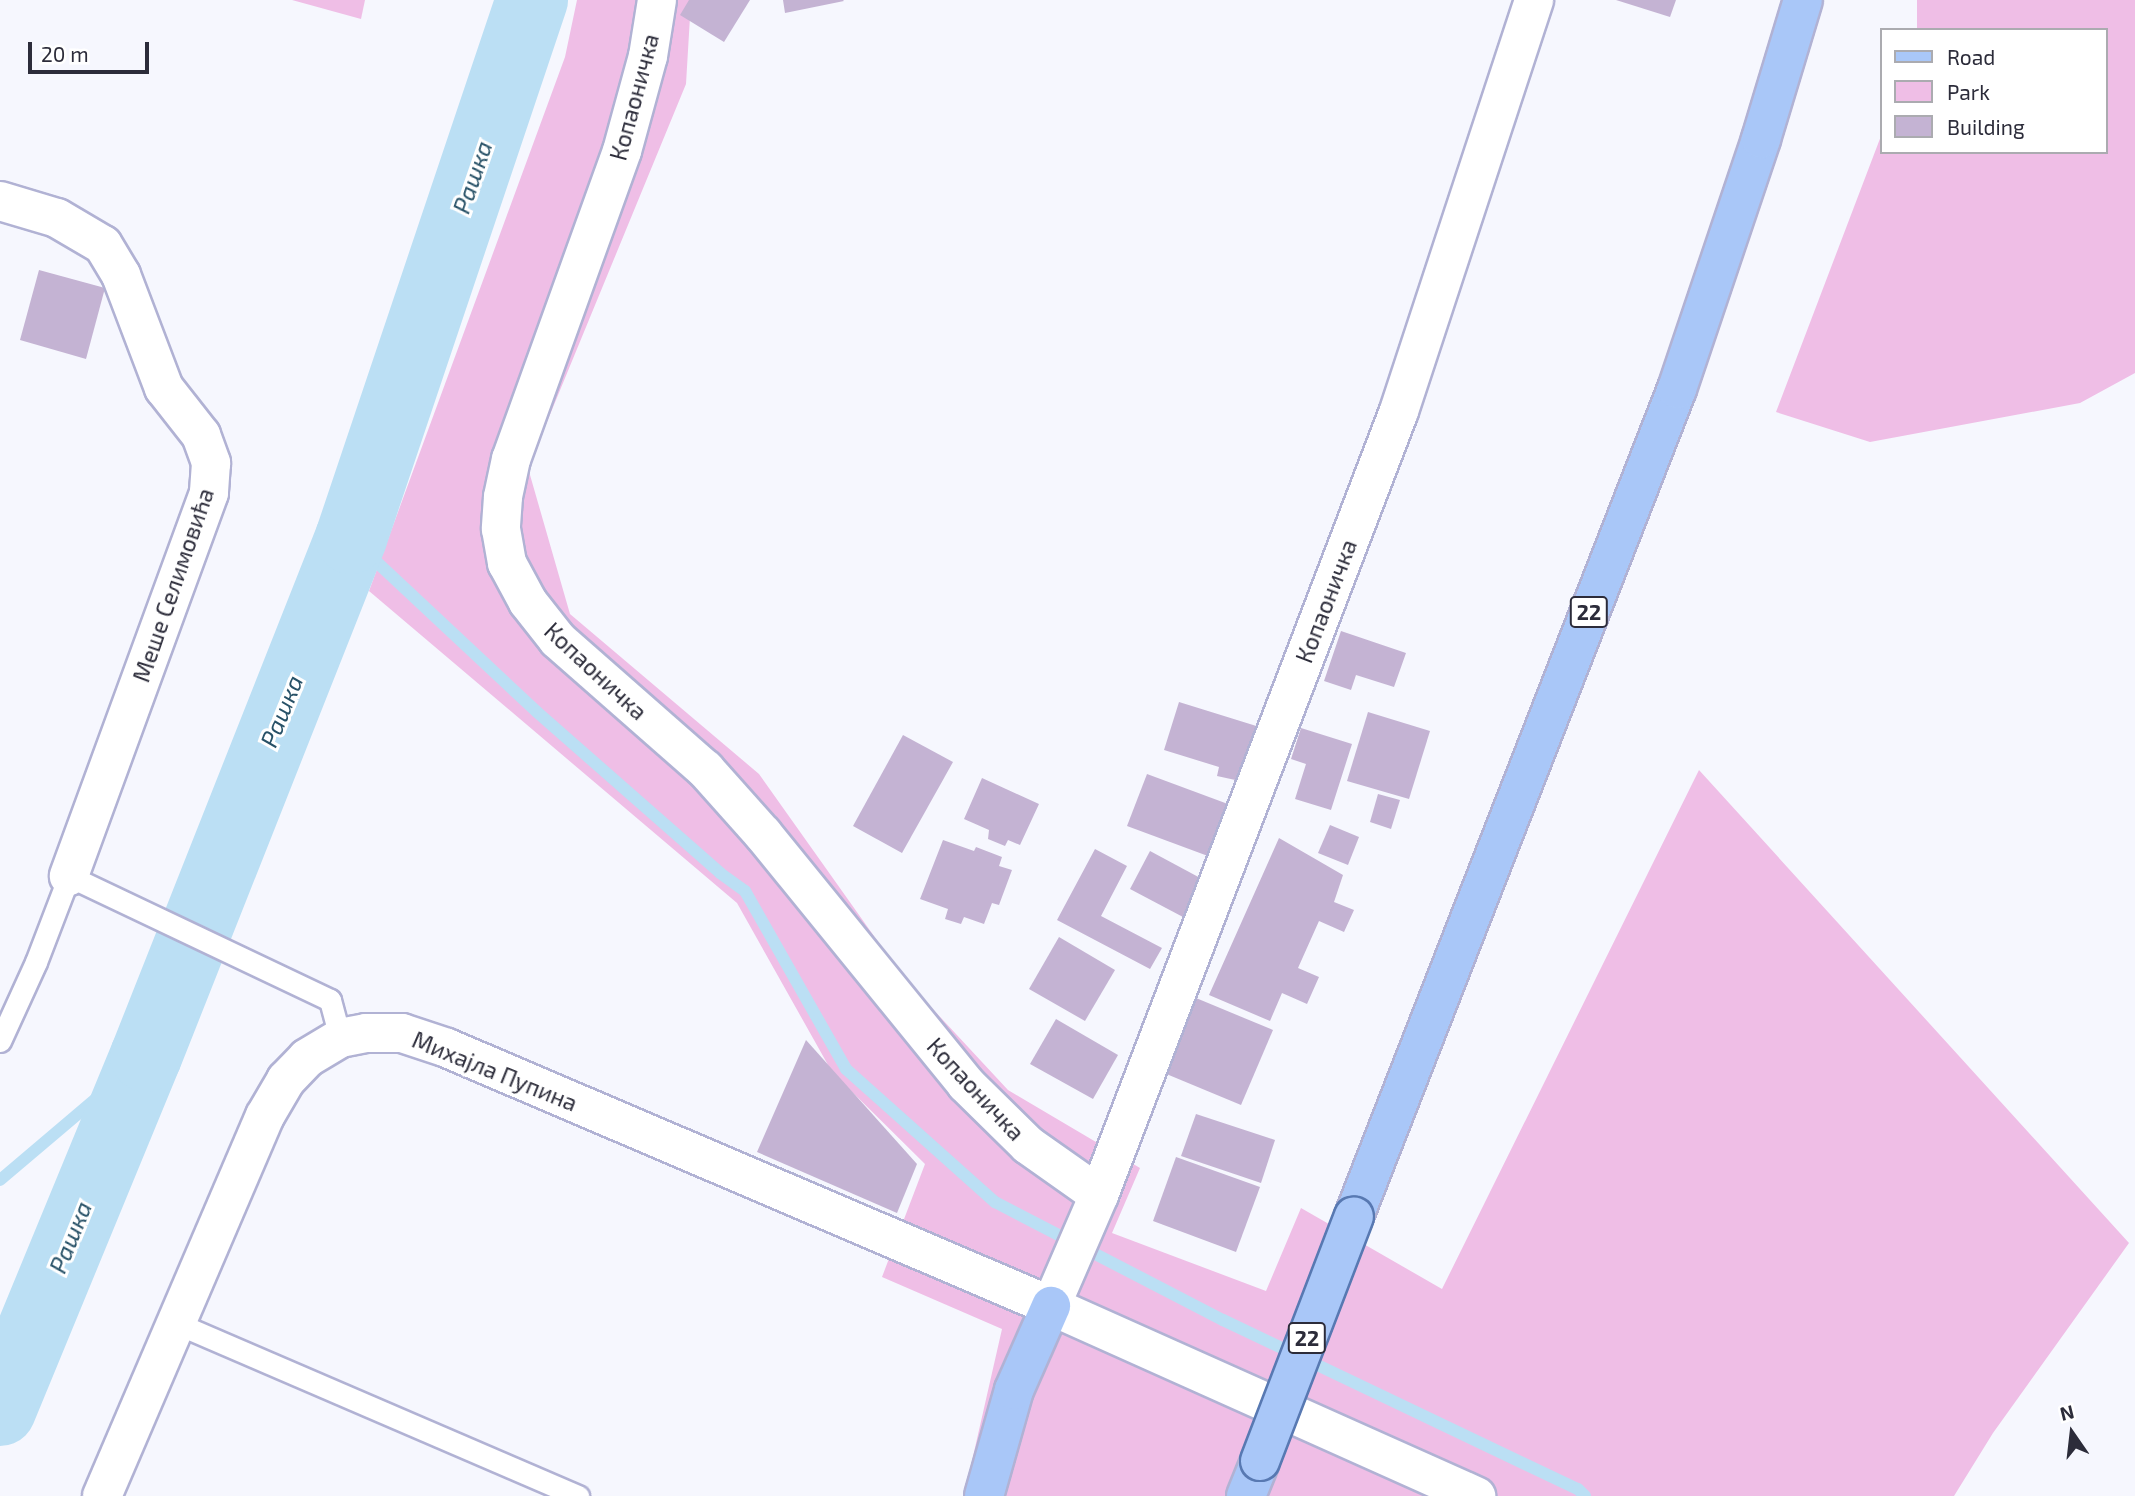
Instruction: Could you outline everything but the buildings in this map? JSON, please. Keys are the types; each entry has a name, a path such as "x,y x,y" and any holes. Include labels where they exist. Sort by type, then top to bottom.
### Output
{"main road":[{"name":"22","path":"1246,1496 1677,389 1761,139 1803,0"},
{"path":"984,1496 1014,1390 1051,1306"}],"street":[{"name":"Копаоничка","path":"657,0 648,56 622,151 511,458 503,497 501,529 507,563 528,602 558,640 714,778 966,1084 1028,1145 1099,1195"},
{"name":"Копаоничка","path":"1051,1306 1099,1195 1398,411 1534,0"},
{"name":"Меше Селимовића","path":"0,201 57,218 103,244 121,275 164,388 201,435 211,463 209,493 69,876"},
{"name":"Михајла Пупина","path":"102,1496 272,1104 286,1080 307,1058 340,1038 366,1033 402,1033 447,1048 1051,1306 1475,1496"}],"lane":[{"path":"69,876 330,1000 340,1038"},
{"name":"Меше Селимовића","path":"0,1041 36,962 69,876"},
{"path":"176,1323 578,1496"}],"green space":[{"path":"292,0 365,0 361,19"},
{"path":"577,0 691,0 686,84 528,468 570,614 759,774 903,977 1008,1090 1140,1168 1112,1233 1266,1291 1301,1208 1442,1289 1699,770 2129,1243 1993,1433 1954,1496 964,1496 1002,1329 882,1277 925,1164 832,1072 737,903 369,591 565,57"},
{"path":"1917,0 2135,0 2135,373 2080,403 1870,442 1776,412 1880,139 1880,154 2107,154 2107,28 1917,28"}],"waterway":[{"name":"Рашка","path":"0,1410 146,1056 351,538 532,0"},
{"path":"351,538 537,712 720,873 745,891 846,1069 995,1202 1223,1320 1578,1489 1585,1496"},
{"path":"0,1180 146,1056"}]}
